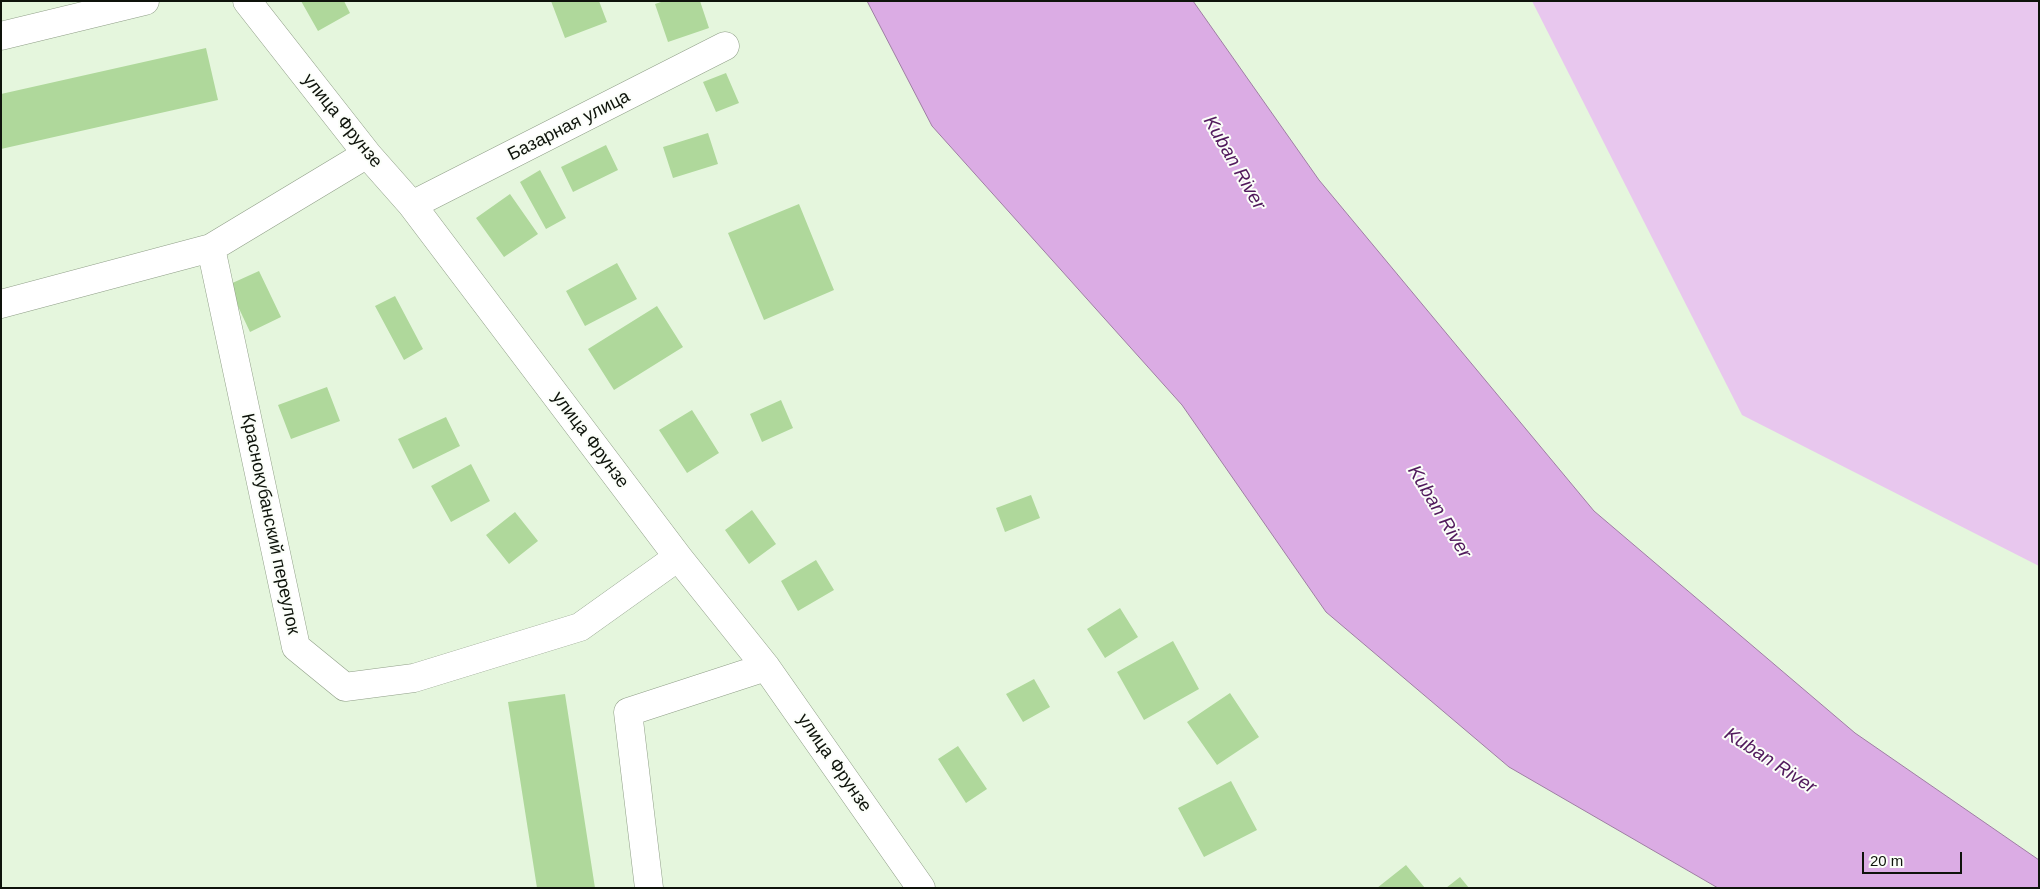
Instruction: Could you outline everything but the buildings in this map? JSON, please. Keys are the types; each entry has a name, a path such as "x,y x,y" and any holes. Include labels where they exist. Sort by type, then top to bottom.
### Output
{"street":[{"path":"1,36 145,1"},
{"name":"улица Фрунзе","path":"248,1 367,154 412,205 678,557 766,667 922,888"},
{"name":"Базарная улица","path":"412,205 725,46"},
{"path":"1,304 211,248 367,154"},
{"name":"Краснокубанский переулок","path":"211,248 296,647 346,687 414,678 580,627 678,557"},
{"path":"649,888 628,712 766,667"}],"shaded area":[{"path":"1532,1 2039,1 2039,566 1742,415"}],"water":[{"name":"Kuban River","path":"867,1 1193,1 1319,180 1594,511 1855,733 2039,860 2039,888 1718,888 1509,767 1326,612 1182,405 932,126"}]}
